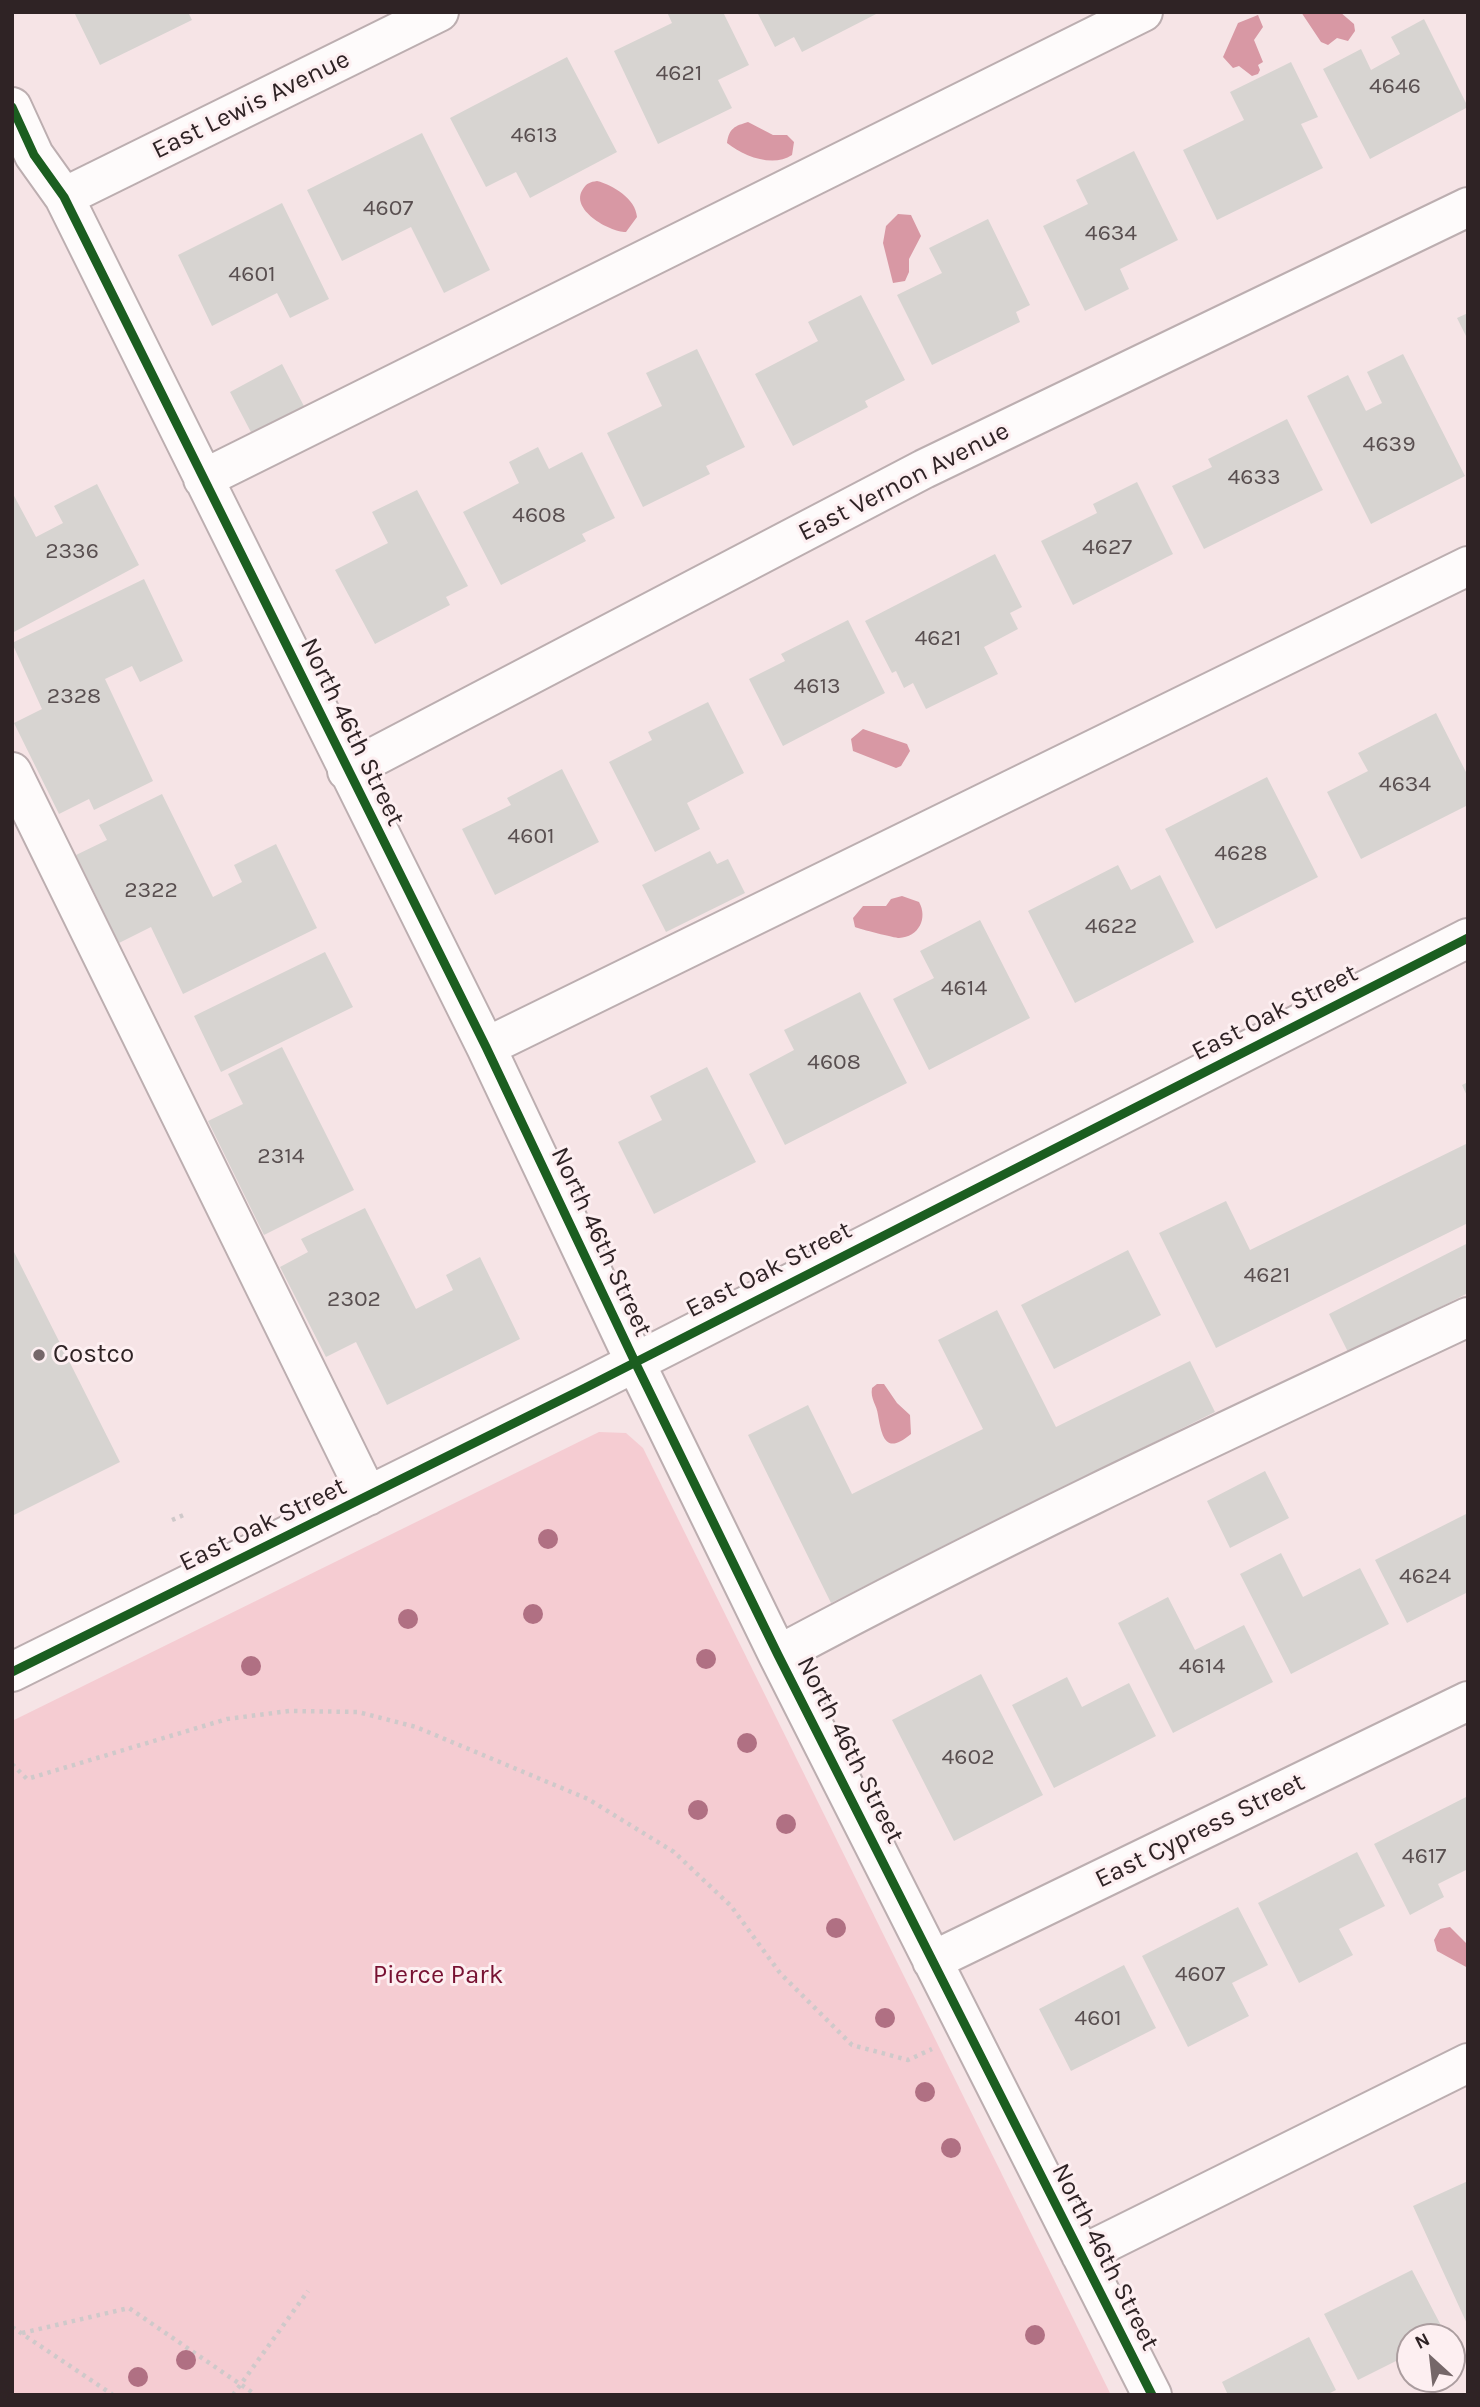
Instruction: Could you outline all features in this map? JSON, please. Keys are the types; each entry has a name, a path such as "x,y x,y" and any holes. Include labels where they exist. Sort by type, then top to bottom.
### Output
{"street":[{"name":"East Lewis Avenue","path":"64,197 439,12"},
{"path":"203,479 1143,12"},
{"name":"North 46th Street","path":"12,107 23,160 64,197 346,771 486,1046 635,1362 778,1655 1152,2395"},
{"name":"East Vernon Avenue","path":"346,771 924,469 1468,207"},
{"path":"486,1046 1468,566"},
{"path":"12,772 368,1496"},
{"name":"East Oak Street","path":"12,1672 635,1362 1468,938"},
{"path":"778,1655 864,1609 1154,1465 1468,1317"},
{"name":"East Cypress Street","path":"932,1961 1468,1700"},
{"path":"1081,2255 1468,2063"}],"path":[{"path":"172,1520 186,1514"},
{"path":"12,1764 27,1779 227,1719 289,1711 358,1712 415,1727 588,1799 674,1852 731,1906 780,1973 852,2045 908,2060 933,2049"},
{"path":"233,2395 308,2291"},
{"path":"22,2333 130,2308 256,2395"},
{"path":"12,2327 113,2395"}],"green space":[{"name":"Pierce Park","path":"599,1432 626,1433 643,1448 1111,2395 12,2395 12,1721"}],"shaded area":[{"path":"1301,12 1340,12 1354,24 1355,31 1348,41 1337,38 1328,45 1321,42"},
{"path":"1258,15 1263,27 1254,40 1263,62 1258,65 1258,74 1252,76 1239,66 1233,68 1223,57 1238,23"},
{"path":"748,122 773,135 787,135 794,142 792,155 776,160 758,159 727,143 733,128"},
{"path":"597,181 616,189 633,204 637,217 626,232 601,224 581,204 583,189 589,183"},
{"path":"898,214 911,215 921,236 909,259 909,272 905,281 893,283 883,243 886,226"},
{"path":"863,729 907,744 910,751 901,766 896,768 853,751 851,739"},
{"path":"902,896 919,902 922,908 920,926 912,934 899,938 855,927 853,918 863,906 886,906 891,899"},
{"path":"877,1384 884,1384 897,1403 910,1415 911,1434 896,1443 887,1441 881,1431 872,1395 872,1388"},
{"path":"1450,1927 1468,1945 1468,1968 1437,1951 1434,1940 1440,1929"}],"building":[{"path":"74,12 188,12 192,20 100,65"},
{"path":"667,12 723,12 749,65 718,80 732,108 658,144 614,51 672,23"},
{"path":"757,12 880,12 802,52 794,37 775,47"},
{"path":"1424,19 1468,107 1370,159 1323,69 1361,49 1371,70 1400,54 1391,37"},
{"path":"567,57 617,152 530,198 516,172 486,187 450,118"},
{"path":"1291,62 1318,117 1301,124 1323,168 1217,220 1183,150 1244,120 1230,92"},
{"path":"422,133 490,270 444,293 411,227 342,261 307,190"},
{"path":"1134,151 1178,240 1120,269 1129,289 1085,311 1043,226 1088,204 1076,180"},
{"path":"282,203 329,299 290,318 277,293 212,326 178,255"},
{"path":"988,219 1030,305 1016,312 1020,322 932,365 897,295 942,273 929,248"},
{"path":"861,295 905,380 865,401 868,407 793,446 755,374 818,341 808,322"},
{"path":"1468,313 1468,340 1457,318"},
{"path":"697,349 745,447 706,466 710,474 643,507 607,433 662,406 646,373"},
{"path":"1403,354 1465,476 1371,524 1307,396 1348,375 1366,411 1382,403 1367,372"},
{"path":"282,364 306,410 254,438 230,392"},
{"path":"1287,419 1323,490 1204,549 1172,486 1212,467 1208,459"},
{"path":"538,447 549,469 582,452 615,518 582,534 586,541 501,585 463,512 519,483 509,462"},
{"path":"1137,482 1173,554 1073,605 1041,541 1097,513 1093,504"},
{"path":"97,484 139,565 12,633 12,492 36,537 63,523 54,506"},
{"path":"417,490 468,586 446,597 450,605 375,644 335,570 388,543 372,512"},
{"path":"995,554 1022,607 1010,613 1018,629 984,647 998,674 926,709 913,683 904,688 896,671 892,673 865,621"},
{"path":"144,579 183,661 140,682 132,666 105,679 153,781 94,810 89,799 59,814 14,723 42,709 12,643"},
{"path":"848,620 885,693 783,746 749,679 785,661 781,654"},
{"path":"708,702 744,773 687,803 700,829 655,852 609,762 652,740 648,732"},
{"path":"1436,713 1468,776 1468,805 1361,859 1327,792 1368,771 1358,753"},
{"path":"562,769 599,842 495,895 462,829 511,805 507,798"},
{"path":"1267,777 1318,877 1216,929 1165,829"},
{"path":"162,794 213,897 242,882 234,865 276,844 317,928 183,994 151,927 119,943 76,855 107,840 99,825"},
{"path":"710,851 717,864 728,859 745,893 666,932 642,885"},
{"path":"1118,865 1131,890 1160,875 1194,942 1075,1003 1028,911"},
{"path":"980,920 1030,1018 929,1070 893,999 934,978 920,951"},
{"path":"325,952 353,1007 221,1072 194,1016"},
{"path":"860,992 907,1083 785,1145 749,1074 794,1050 784,1030"},
{"path":"282,1047 354,1190 264,1235 208,1121 243,1104 228,1074"},
{"path":"707,1067 756,1162 654,1214 618,1142 662,1120 650,1096"},
{"path":"1468,1082 1468,1098 1462,1085"},
{"path":"1468,1143 1468,1223 1216,1348 1159,1233 1226,1201 1250,1250"},
{"path":"365,1208 416,1309 453,1290 446,1275 480,1257 520,1339 387,1405 356,1342 326,1357 280,1267 308,1252 301,1239"},
{"path":"1468,1243 1468,1293 1349,1354 1329,1314"},
{"name":"Costco","path":"12,1248 120,1462 12,1516"},
{"path":"1128,1250 1161,1315 1054,1369 1021,1305"},
{"path":"997,1310 1056,1427 1190,1361 1215,1412 831,1603 748,1435 808,1405 852,1494 983,1429 938,1340"},
{"path":"1265,1471 1289,1518 1230,1548 1207,1501"},
{"path":"1468,1513 1468,1592 1407,1623 1375,1560"},
{"path":"1281,1553 1303,1597 1360,1568 1389,1624 1291,1674 1240,1574"},
{"path":"1168,1597 1195,1650 1244,1625 1273,1682 1173,1733 1118,1623"},
{"path":"981,1674 1043,1795 954,1841 892,1720"},
{"path":"1067,1677 1082,1707 1129,1683 1156,1736 1054,1788 1012,1705"},
{"path":"1468,1796 1468,1869 1438,1884 1444,1897 1410,1915 1374,1844"},
{"path":"1357,1852 1385,1906 1339,1929 1353,1955 1299,1983 1258,1903"},
{"path":"1238,1907 1268,1965 1232,1983 1249,2016 1188,2047 1142,1956"},
{"path":"1124,1965 1156,2028 1071,2071 1039,2009"},
{"path":"1468,2181 1468,2326 1413,2206"},
{"path":"1412,2270 1440,2323 1396,2323 1396,2361 1358,2380 1324,2314"},
{"path":"1309,2337 1336,2390 1326,2395 1228,2395 1222,2382"}],"cycle path":[{"path":"12,107 34,155 64,197 486,1047 778,1655 1152,2395"},
{"path":"12,1672 585,1388 1468,938"}],"place":[{"name":"Costco","path":"39,1355"}]}
